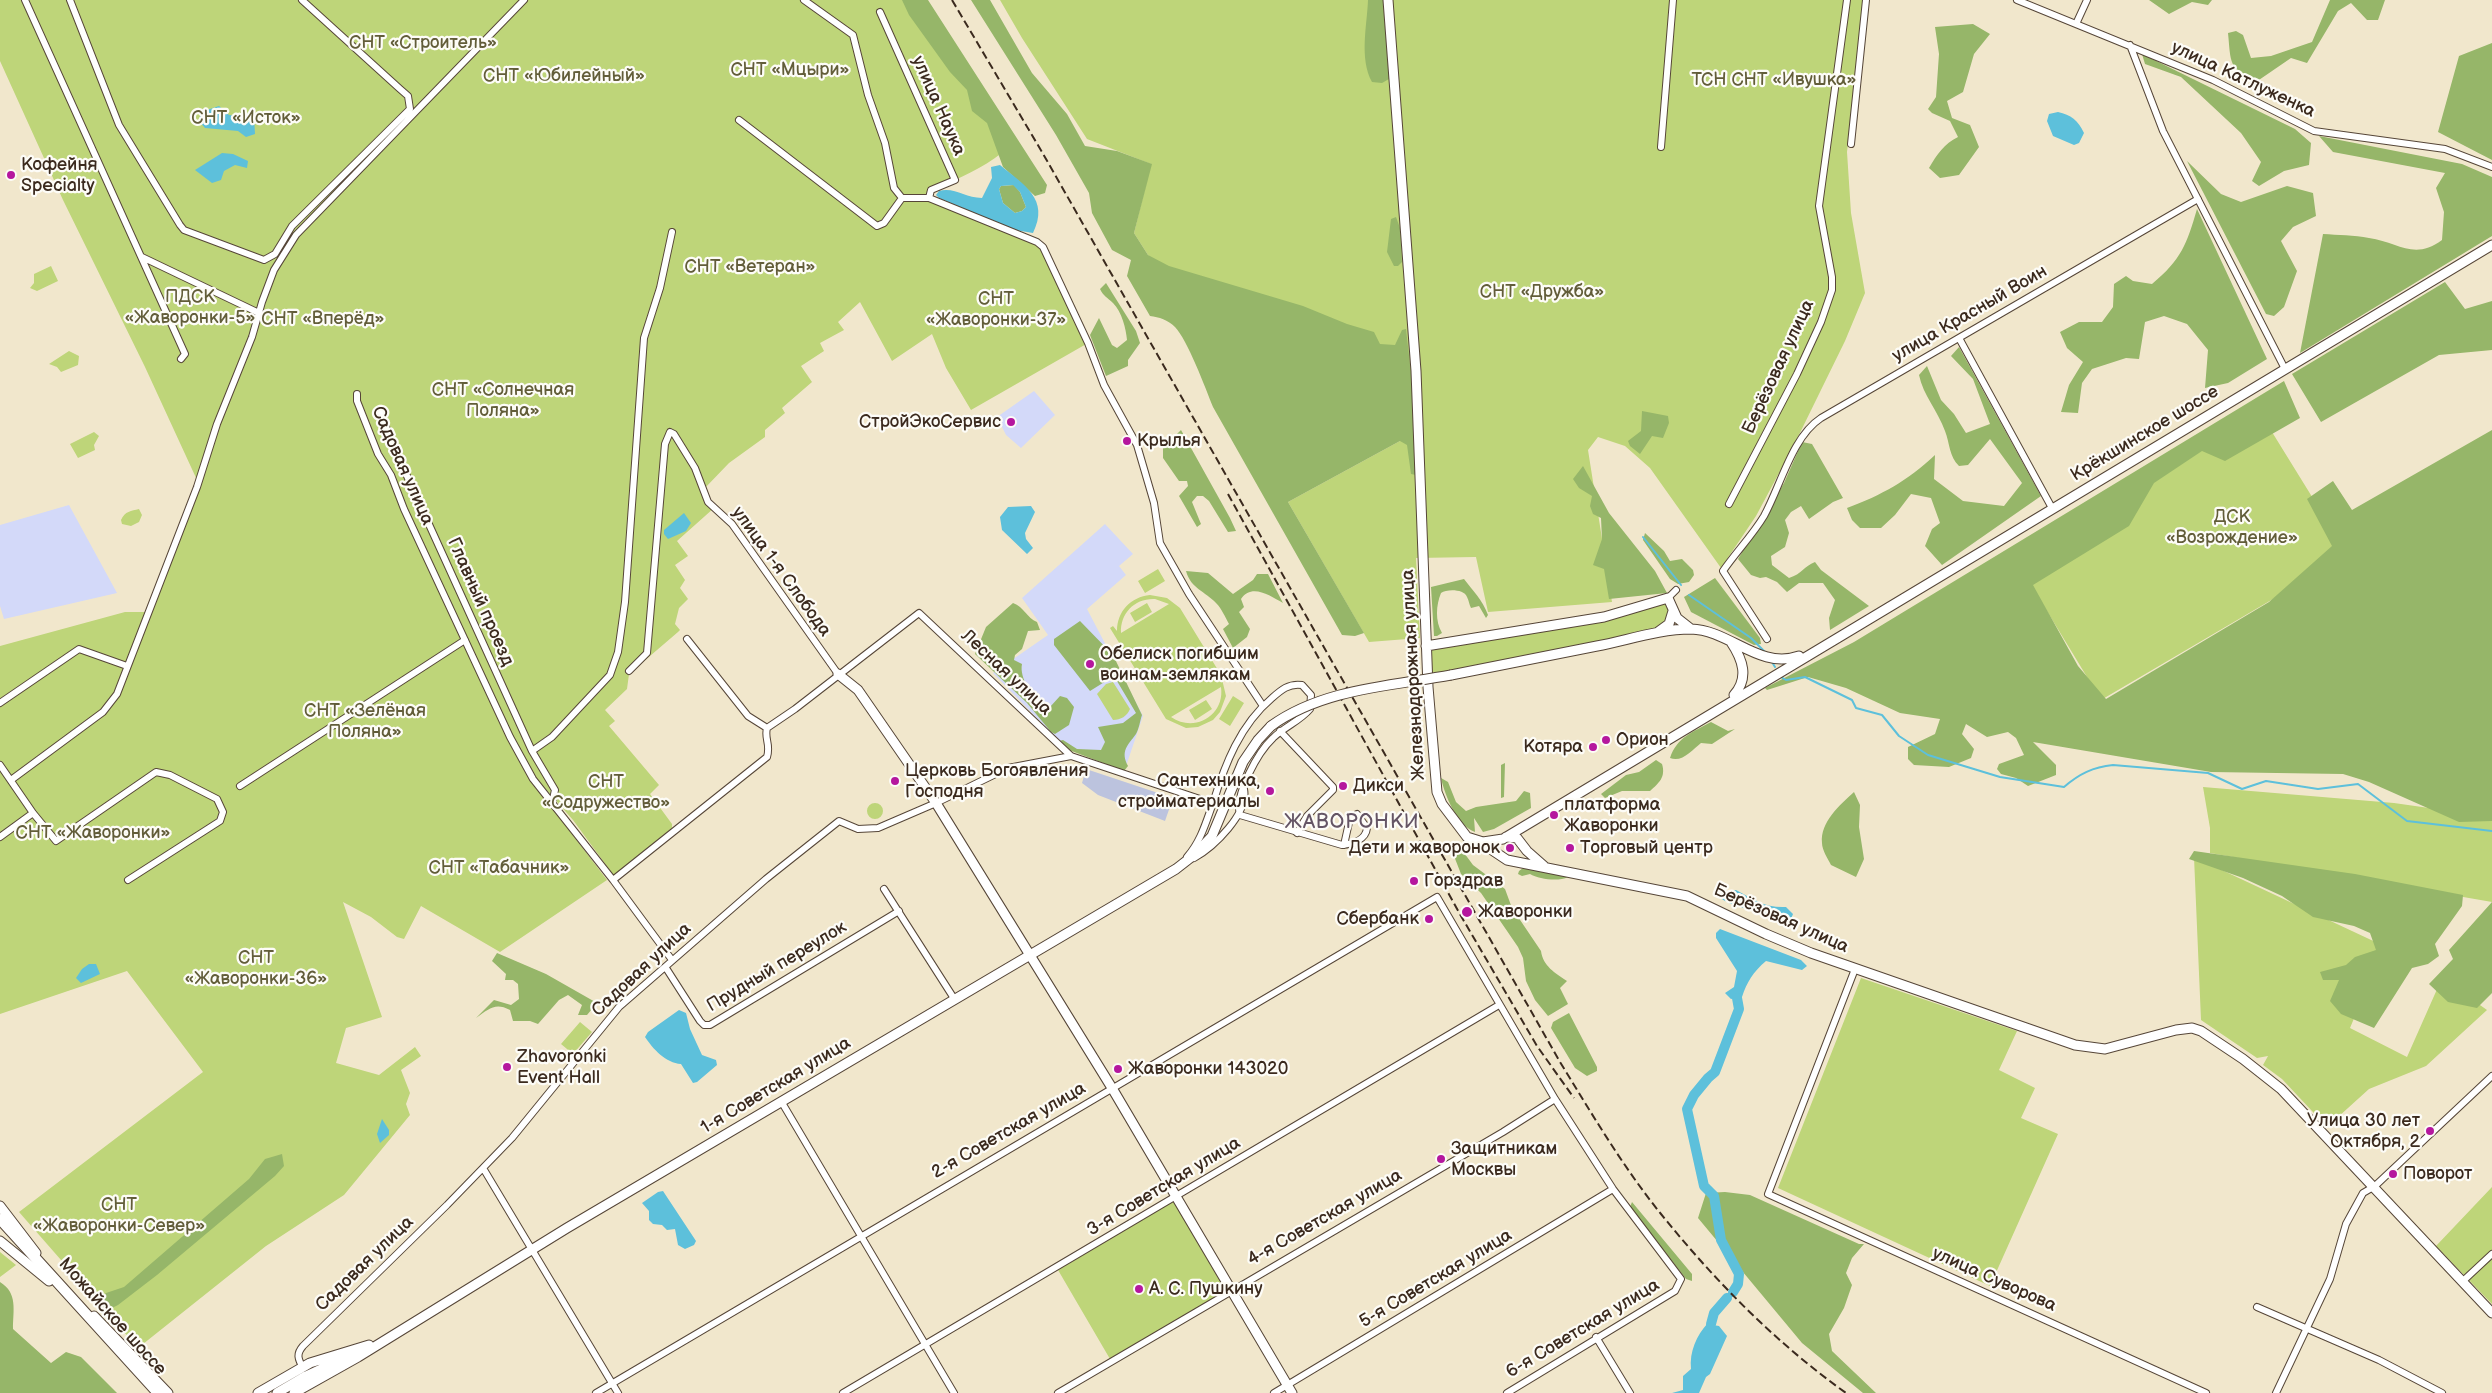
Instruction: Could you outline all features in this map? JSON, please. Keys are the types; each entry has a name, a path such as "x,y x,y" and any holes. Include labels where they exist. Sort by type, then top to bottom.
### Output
{"main road":[{"name":"Можайское шоссе","path":"0,1218 150,1393"},
{"name":"Можайское шоссе","path":"0,1228 66,1292 158,1393"}],"street":[{"path":"25,0 185,354 181,359"},
{"path":"70,0 119,125 180,225 184,230 264,260 275,254 292,226 410,109 408,96 302,0"},
{"path":"11,780 103,712 118,694 126,666 174,550 217,424 252,337 258,313 274,270 296,235 524,0"},
{"path":"804,0 853,35 868,96 885,143 894,188 902,198"},
{"name":"Железнодорожная улица","path":"1388,0 1416,370 1430,730 1437,792 1442,804 1460,831 1501,855"},
{"path":"1661,147 1673,0"},
{"name":"Берёзовая улица","path":"1729,504 1740,486 1796,374 1821,322 1832,290 1832,278 1819,206 1847,0"},
{"path":"1851,144 1866,0"},
{"name":"улица Катлуженка","path":"2017,0 2213,80 2314,130 2446,149 2492,167"},
{"path":"2076,24 2087,0"},
{"name":"улица Наука","path":"880,12 955,180 931,190 929,198"},
{"path":"2130,45 2163,130 2285,370"},
{"path":"740,120 877,226 884,223 902,198"},
{"path":"902,198 929,198 1041,244 1104,385 1136,444 1154,503 1160,543 1189,594 1262,706"},
{"name":"улица Красный Воин","path":"1768,639 1723,571 1748,540 1764,516 1806,430 1821,418 2198,199"},
{"path":"532,751 552,737 610,675 618,652 625,602 644,338 660,288 672,232"},
{"name":"Крёкшинское шоссе","path":"1814,650 2492,245"},
{"path":"142,257 258,313"},
{"path":"1959,338 2052,508"},
{"name":"Садовая улица","path":"357,394 357,401 378,454 391,475 526,767 672,960"},
{"name":"Главный проезд","path":"380,411 392,443 532,751 555,790 550,801"},
{"name":"улица 1-я Слобода","path":"629,672 647,653 665,444 668,433 674,434 695,468 708,502 732,524 838,674"},
{"path":"1426,646 1604,617 1668,598 1676,590"},
{"path":"1668,598 1679,621 1691,629"},
{"path":"1656,633 1669,624 1673,611"},
{"name":"Лесная улица","path":"838,674 919,613 1071,756 1212,803"},
{"name":"1-я Советская улица","path":"394,1334 781,1101 1176,869 1194,855 1212,836 1243,762 1258,740 1271,726 1292,712 1321,700 1656,633 1691,629 1710,631 1730,639 1756,654 1772,658 1790,658 1814,650"},
{"path":"687,639 748,716 767,728"},
{"path":"1729,701 1739,689 1744,673 1739,655 1730,639"},
{"path":"240,786 466,640"},
{"path":"0,703 79,649 126,666"},
{"path":"1543,814 1526,831 1521,855 1511,860 1501,855 1498,849 1504,838 1543,814 1729,701 1814,650"},
{"path":"613,880 767,757 770,747 765,733 767,728 795,709 838,674 858,690 936,803 1112,1088 1290,1389"},
{"path":"1176,869 1196,846 1205,828 1212,803 1245,726 1262,706 1290,685 1302,684 1312,699 1310,709 1280,731 1262,752 1243,788 1238,803 1240,815"},
{"path":"1280,731 1333,787 1333,790 1307,816 1297,834"},
{"name":"Лесная улица","path":"936,803 1008,768 1071,756"},
{"path":"0,765 33,813 56,841 156,772 170,775 217,799 223,812 220,821 128,880"},
{"name":"Садовая улица","path":"303,1368 298,1358 299,1350 512,1138 618,1008 766,879 839,821 858,829 878,828 936,803"},
{"path":"0,837 33,813"},
{"path":"1240,815 1297,834 1332,844 1344,845 1361,838 1366,833 1367,828 1356,814 1350,818 1344,845"},
{"path":"1176,869 1206,851 1240,815"},
{"path":"1477,841 1490,842 1514,836 1532,857 1546,867"},
{"name":"Берёзовая улица","path":"1511,860 1688,896 1775,938 1855,969 1768,1194"},
{"path":"884,889 955,1000"},
{"name":"2-я Советская улица","path":"596,1393 1436,897 1499,1005"},
{"name":"Прудный переулок","path":"666,968 700,1021 704,1025 710,1025 899,911"},
{"path":"1855,969 2087,1048 2105,1049 2176,1030 2197,1029 2275,1082 2375,1186 2492,1313"},
{"path":"1499,1005 1555,1098 1614,1190"},
{"name":"3-я Советская улица","path":"843,1393 1176,1198 1499,1005"},
{"path":"2276,1393 2333,1270 2346,1224 2363,1193 2375,1186 2492,1076"},
{"name":"4-я Советская улица","path":"1058,1393 1503,1132 1555,1098"},
{"path":"781,1101 954,1393"},
{"path":"483,1168 618,1393"},
{"name":"6-я Советская улица","path":"1507,1393 1675,1291 1681,1283 1679,1276 1614,1190"},
{"name":"5-я Советская улица","path":"1274,1393 1290,1389 1614,1190"},
{"name":"улица Суворова","path":"1768,1194 2206,1393"},
{"path":"0,1206 52,1280"},
{"path":"0,1241 52,1280"},
{"path":"2463,1281 2492,1254"},
{"path":"66,1292 97,1319 168,1393"},
{"path":"2257,1307 2379,1360 2442,1393"},
{"path":"277,1393 306,1376 394,1334"},
{"path":"294,1393 358,1357 394,1334"},
{"path":"1596,1338 1630,1393"},
{"path":"258,1393 321,1359 379,1341"}],"shaded area":[{"path":"1034,391 1055,415 1021,448 1006,435 997,417"},
{"path":"69,505 117,593 4,619 0,606 0,525"},
{"path":"1105,524 1133,554 1119,566 1126,575 1087,609 1143,716 1125,769 1061,743 993,673 1048,635 1022,598"},
{"path":"1086,769 1173,798 1165,821 1098,795 1082,783"}],"green space":[{"path":"0,0 914,0 1014,141 987,164 941,186 929,196 1041,244 1088,343 971,410 946,368 932,334 892,361 860,302 838,322 844,330 820,343 824,351 801,366 812,382 782,408 785,413 765,430 765,437 729,463 704,489 714,508 677,541 688,556 675,565 685,580 680,588 688,599 679,608 675,624 680,630 629,674 627,689 605,710 615,721 609,726 659,785 650,794 672,824 672,828 614,876 573,820 527,768 531,780 607,880 500,952 421,906 404,939 397,937 371,917 343,902 382,1017 346,1028 336,1063 379,1075 415,1047 421,1056 401,1070 410,1093 406,1104 410,1115 344,1195 266,1246 138,1348 19,1212 203,1072 127,971 0,1014 0,646 125,612 146,612 197,480 145,367 63,200 0,61"},
{"path":"902,0 928,0 1047,185 1045,193 1035,196 1003,167 987,123 972,111 967,90 950,72 909,15"},
{"path":"971,0 990,0 1032,73 1067,114 1085,146 1117,151 1152,164 1134,233 1148,255 1169,266 1303,306 1347,324 1374,332 1380,344 1395,345 1402,330 1406,329 1411,373 1416,475 1411,474 1407,445 1400,441 1288,502 1364,633 1355,636 1342,635 1213,407 1196,365 1180,333 1163,319 1150,316 1127,276 1131,260 1112,250 1092,213 1089,193 1056,135"},
{"path":"1000,0 1864,0 1847,152 1851,213 1865,293 1845,341 1794,445 1756,516 1721,568 1650,468 1625,446 1598,437 1588,450 1612,602 1488,612 1476,557 1416,558 1420,638 1369,642 1288,502 1400,441 1162,269 1148,255 1134,233 1151,164 1087,139 1022,38"},
{"path":"1368,0 1383,0 1389,79 1382,83 1372,82 1366,63 1365,42"},
{"path":"2149,0 2212,0 2208,5 2192,2 2169,14"},
{"path":"2330,0 2385,0 2378,20 2367,20 2351,3 2338,11 2307,63 2291,58 2256,82 2240,73 2233,64 2228,33 2236,31 2243,35 2251,58 2271,56 2312,42"},
{"path":"1973,24 1990,34 1974,54 1963,92 1947,101 1952,118 1970,125 1979,147 1959,175 1940,178 1929,168 1941,150 1958,137 1950,121 1932,113 1928,109 1936,97 1939,54 1935,27"},
{"path":"2492,43 2492,160 2438,132 2459,56"},
{"path":"2142,54 2295,129 2311,143 2309,165 2284,171 2259,186 2252,181 2261,162 2241,133 2181,77 2145,64"},
{"path":"2319,136 2462,164 2492,177 2492,236 2300,353 2323,234 2363,237 2414,250 2432,246 2442,240 2444,212 2436,188 2445,173 2333,152"},
{"path":"2187,161 2221,194 2241,202 2287,186 2313,193 2316,216 2293,227 2281,241 2297,271 2284,307 2274,316 2266,314"},
{"path":"1014,185 1020,192 1026,207 1022,211 1015,213 1003,203 999,189 1001,186"},
{"path":"2197,209 2267,359 2228,383 2205,388 2208,350 2187,324 2164,316 2145,322 2139,359 2126,358 2092,369 2082,383 2078,413 2061,412 2069,385 2083,362 2067,348 2060,332 2079,322 2102,322 2113,307 2114,284 2126,276 2133,281 2152,284 2170,267 2182,251"},
{"path":"1396,217 1400,228 1402,262 1398,266 1394,266 1387,252 1391,219"},
{"path":"51,266 58,281 37,291 30,288 34,283 34,274"},
{"path":"2445,282 2465,309 2492,301 2492,350 2439,355 2321,422 2292,374"},
{"path":"1106,283 1136,331 1140,343 1128,360 1128,366 1106,376 1090,335 1099,318 1112,345 1117,348 1127,340 1125,326 1119,311 1100,289"},
{"path":"1959,347 2041,496 1942,565 1925,546 1932,529 1940,523 1931,498 1911,494 1895,515 1881,528 1860,528 1852,520 1847,508 1872,498 1894,486 1935,455 1934,479 1963,501 2004,506 2022,483 1990,439 1968,465 1959,466 1953,458 1947,436 1919,375 1927,366 1941,400 1954,414 1966,433 1990,424 1973,379 1951,356"},
{"path":"69,351 79,356 78,365 61,372 57,367 49,364"},
{"path":"2284,381 2300,418 2225,461 2202,451 2154,483 2129,526 2033,585 2078,666 2106,699 2269,602 2332,546 2307,499 2333,481 2352,510 2492,430 2492,821 2459,822 2369,782 2343,774 2211,772 2033,742 2056,765 2056,775 2028,786 2016,778 2001,774 1997,769 1999,764 2024,755 2016,738 2008,732 1987,737 1966,724 1962,734 1974,749 1971,758 1949,767 1914,765 1908,759 1908,747 1935,734 1940,719 1900,713 1846,688 1808,677 1767,690 1765,688 1854,642"},
{"path":"1642,411 1668,416 1669,423 1663,438 1652,436 1640,454 1630,446 1628,441 1641,431"},
{"name":"ДСК «Возрождение»","path":"2259,411 2348,555 2101,700 2019,565"},
{"path":"1181,430 1236,531 1228,532 1209,501 1203,496 1197,496 1192,502 1201,524 1197,527 1179,496 1188,486 1187,481 1179,481 1163,458 1163,448"},
{"path":"94,432 99,436 94,445 95,450 78,458 70,444"},
{"path":"1802,442 1812,444 1843,498 1833,502 1809,519 1801,506 1791,512 1785,520 1789,533 1785,547 1771,556 1772,565 1789,578 1815,562 1821,570 1869,606 1830,630 1829,618 1835,600 1823,583 1799,583 1787,592 1777,582 1766,577 1760,578 1751,575 1738,559 1784,483"},
{"path":"1583,466 1609,513 1655,571 1667,593 1609,599 1604,569 1593,565 1602,539 1601,518 1593,514 1590,506 1592,496 1579,488 1573,479"},
{"path":"139,509 142,515 139,522 131,526 122,524 121,520 124,515"},
{"path":"1645,533 1664,551 1670,561 1682,559 1693,570 1694,575 1689,582 1678,584 1670,579 1643,540"},
{"path":"1158,569 1165,581 1145,593 1138,581"},
{"path":"1186,571 1208,573 1233,594 1253,580 1257,574 1268,574 1283,603 1261,592 1256,591 1245,594 1241,599 1244,607 1239,612 1250,629 1247,637 1233,648 1223,629 1229,624 1222,610 1191,582"},
{"path":"1715,578 1760,638 1761,644 1754,645 1691,612 1684,597"},
{"path":"1464,579 1486,609 1488,615 1486,618 1479,606 1471,608 1463,592 1451,590 1441,593 1437,613 1442,633 1434,636 1431,587"},
{"path":"1150,595 1167,598 1180,608 1221,675 1226,696 1220,712 1213,720 1198,727 1186,728 1166,719 1110,628 1113,626 1117,631 1122,611 1131,602","holes":["1155,599 1169,604 1121,633 1123,619 1130,608 1141,601","1221,687 1221,697 1218,706 1206,719 1189,723 1171,717"]},
{"path":"1666,600 1669,610 1665,623 1652,631 1439,674 1438,672 1431,673 1431,651 1435,646 1520,633"},
{"path":"1013,603 1037,622 1040,630 1028,631 1022,649 1015,655 1014,660 1022,664 1023,675 1031,693 1041,707 1050,707 1060,696 1067,698 1074,707 1069,725 1055,734 1051,732 1027,703 975,654 986,627"},
{"path":"1147,603 1152,612 1135,622 1130,613"},
{"path":"1080,621 1113,655 1142,715 1137,732 1126,748 1125,756 1128,766 1124,771 1069,750 1059,741 1063,740 1077,749 1101,750 1105,742 1098,727 1123,723 1136,713 1114,676 1090,691 1054,645 1054,639"},
{"path":"1113,682 1130,709 1123,717 1113,720 1097,694 1106,684"},
{"path":"1233,696 1244,703 1230,726 1219,719"},
{"path":"1206,700 1212,709 1195,720 1189,710"},
{"path":"1711,722 1728,731 1735,729 1712,744 1701,743 1679,759 1670,758 1681,740"},
{"path":"1656,760 1662,764 1663,773 1659,782 1650,791 1622,791 1605,798 1601,794 1626,775 1639,772"},
{"path":"1505,763 1504,797 1501,798 1501,765"},
{"path":"1441,778 1448,782 1456,802 1466,811 1476,807 1516,801 1524,791 1530,793 1531,808 1494,829 1483,832 1474,818 1475,832 1457,817 1445,793"},
{"path":"2203,787 2394,803 2492,817 2492,902 2210,853 2210,828"},
{"path":"1854,792 1860,805 1859,827 1864,859 1856,877 1831,865 1822,846 1822,835 1828,821 1837,808"},
{"path":"875,803 883,811 875,819 867,811"},
{"path":"1459,846 1473,865 1505,889 1512,908 1541,951 1544,961 1554,972 1567,981 1560,988 1568,1004 1548,1016 1535,1000 1526,981 1523,958 1518,947 1481,893 1461,874 1454,856 1454,851"},
{"path":"2194,851 2355,874 2463,895 2462,906 2435,944 2439,956 2428,964 2412,968 2374,1028 2341,1014 2330,1001 2339,980 2323,980 2320,972 2346,965 2355,957 2376,950 2370,933 2354,926 2313,917 2282,896 2243,878 2189,859"},
{"path":"2194,857 2384,946 2350,1028 2407,1057 2442,978 2487,1010 2426,1066 2369,1089 2327,1127 2282,1079 2263,1065 2268,1056 2257,1058 2201,1020"},
{"path":"1523,868 1563,874 1568,877 1554,880 1530,874 1522,876 1518,874"},
{"path":"2492,902 2492,993 2477,1008 2448,1002 2429,984 2453,959 2449,950"},
{"path":"497,953 546,974 597,1003 587,1015 578,1015 582,1005 568,995 559,1000 538,1024 530,1021 513,1021 510,1010 500,1007 492,1008 476,1018 494,1000 511,1005 519,999 518,984 513,980 505,980 506,974 492,961"},
{"path":"1861,978 2017,1031 1999,1070 2035,1088 2021,1118 2058,1134 1990,1286 1778,1188"},
{"path":"1569,1013 1597,1067 1597,1071 1587,1076 1575,1068 1551,1028 1553,1022"},
{"path":"580,1022 592,1032 573,1054 561,1044"},
{"path":"282,1154 284,1166 275,1176 157,1275 118,1305 106,1311 98,1300 106,1293 124,1287 249,1179 265,1159"},
{"path":"2492,1187 2492,1304 2436,1246"},
{"path":"1725,1192 1750,1195 1859,1244 1864,1244 1852,1258 1846,1273 1852,1285 1844,1308 1829,1334 1832,1351 1876,1393 1863,1393 1802,1343 1698,1218 1706,1193"},
{"path":"1174,1201 1227,1290 1110,1359 1058,1270"},
{"path":"1632,1202 1692,1274 1692,1281 1686,1279 1630,1207"},
{"path":"0,1252 16,1265 0,1277"},
{"path":"0,1282 10,1291 12,1297 14,1309 13,1329 51,1363 66,1352 81,1357 117,1393 0,1393"}],"water":[{"path":"219,106 229,115 236,116 242,112 254,116 255,134 246,137 238,131 205,128 199,121 201,112"},
{"path":"2058,112 2077,121 2084,133 2079,143 2074,145 2053,136 2047,121 2049,114"},
{"path":"222,153 233,154 248,161 247,168 235,165 224,171 221,180 212,183 195,170"},
{"path":"1000,165 1018,179 1032,194 1038,211 1033,233 1015,230 939,198 936,195 939,191 950,190 982,198 992,178 991,167","holes":["1013,185 1020,192 1026,207 1022,211 1015,213 1003,203 999,189 1001,186"]},
{"path":"1031,506 1035,512 1025,533 1026,539 1033,548 1027,554 1002,530 1000,517 1008,507"},
{"path":"684,513 691,523 686,531 668,539 664,534 664,530"},
{"path":"1736,890 1766,905 1786,907 1793,914 1791,919 1786,921 1735,905 1720,897 1720,893"},
{"path":"1720,929 1801,960 1807,966 1802,970 1766,961 1751,978 1742,997 1731,999 1725,993 1734,987 1737,971 1716,938 1716,933"},
{"path":"89,964 96,964 100,974 81,983 76,978 82,969"},
{"path":"679,1010 686,1013 690,1029 702,1055 716,1060 717,1065 697,1082 693,1083 681,1064 670,1061 660,1055 645,1037 648,1032"},
{"path":"382,1119 389,1130 389,1135 380,1143 377,1134"},
{"path":"663,1191 696,1241 694,1245 685,1249 678,1245 675,1229 667,1230 662,1225 653,1224 649,1220 649,1211 642,1203 658,1192"},
{"path":"1707,1324 1719,1326 1727,1336 1710,1374 1706,1377 1699,1393 1672,1393 1683,1390 1683,1376 1691,1369 1691,1356 1695,1344"}],"waterway":[{"path":"1643,537 1681,585"},
{"path":"1689,595 1751,638 1765,652"},
{"path":"1772,662 1775,667"},
{"path":"1781,677 1786,680 1805,677 1852,700 1856,708 1882,715 1899,736 1928,755 2000,777 2064,787 2075,778 2087,772 2099,767 2113,765 2208,773 2242,789 2266,781 2318,789 2358,784 2407,821 2492,831"},
{"path":"1733,1292 1738,1284 1739,1274 1721,1240 1714,1196 1704,1186 1687,1109 1694,1095 1715,1072 1739,1009 1737,998"},
{"path":"1711,1324 1714,1313 1727,1298"}],"railway":[{"path":"952,0 1042,152 1560,1062 1608,1140 1661,1214 1725,1287 1771,1332 1820,1374 1846,1393"},
{"path":"1228,494 1461,916 1537,1046 1574,1098"}],"place":[{"name":"Кофейня Specialty","path":"11,175"},
{"name":"СтройЭкоСервис","path":"1011,422"},
{"name":"Крылья","path":"1127,441"},
{"name":"Обелиск погибшим воинам-землякам","path":"1090,664"},
{"name":"Орион","path":"1606,740"},
{"name":"Котяра","path":"1593,747"},
{"name":"Церковь Богоявления Господня","path":"895,781"},
{"name":"Дикси","path":"1343,786"},
{"name":"Сантехника, стройматериалы","path":"1270,791"},
{"name":"платформа Жаворонки","path":"1554,815"},
{"name":"Дети и жаворонок","path":"1510,848"},
{"name":"Торговый центр","path":"1570,848"},
{"name":"Горздрав","path":"1414,881"},
{"name":"Жаворонки","path":"1467,912"},
{"name":"Сбербанк","path":"1429,919"},
{"name":"Zhavoronki Event Hall","path":"507,1067"},
{"name":"Жаворонки 143020","path":"1118,1069"},
{"name":"Улица 30 лет Октября, 2","path":"2430,1131"},
{"name":"Защитникам Москвы","path":"1441,1159"},
{"name":"Поворот","path":"2393,1174"},
{"name":"А. С. Пушкину","path":"1139,1289"}],"district":[{"name":"ЖАВОРОНКИ","path":"1352,823"}],"park label":[{"name":"СНТ «Строитель»","path":"423,43"},
{"name":"СНТ «Мцыри»","path":"790,70"},
{"name":"СНТ «Юбилейный»","path":"564,76"},
{"name":"ТСН СНТ «Ивушка»","path":"1774,80"},
{"name":"СНТ «Исток»","path":"246,118"},
{"name":"СНТ «Ветеран»","path":"750,267"},
{"name":"СНТ «Дружба»","path":"1542,292"},
{"name":"ПДСК «Жаворонки-5»","path":"190,307"},
{"name":"СНТ «Жаворонки-37»","path":"996,309"},
{"name":"СНТ «Вперёд»","path":"323,319"},
{"name":"СНТ «Солнечная Поляна»","path":"503,400"},
{"name":"СНТ «Зелёная Поляна»","path":"365,721"},
{"name":"СНТ «Содружество»","path":"606,792"},
{"name":"СНТ «Жаворонки»","path":"93,833"},
{"name":"СНТ «Табачник»","path":"499,868"},
{"name":"СНТ «Жаворонки-36»","path":"256,968"},
{"name":"СНТ «Жаворонки-Север»","path":"119,1215"}]}
